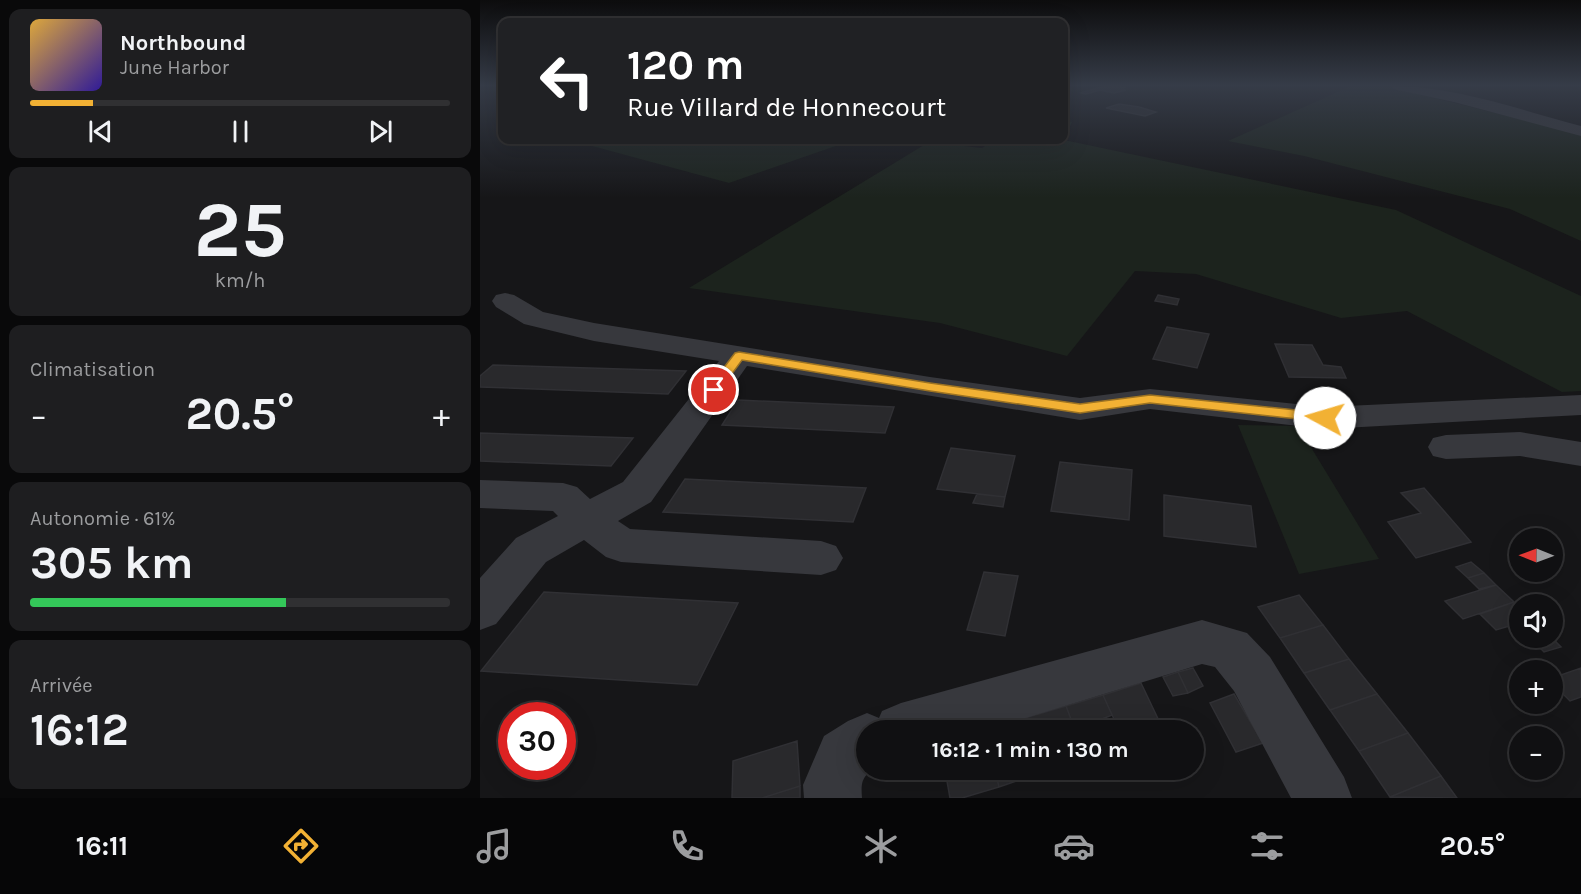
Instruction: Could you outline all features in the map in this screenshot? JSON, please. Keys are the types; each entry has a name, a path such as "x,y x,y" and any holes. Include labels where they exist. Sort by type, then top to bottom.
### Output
{"street":[{"path":"1552,123 1581,131"},
{"path":"505,301 534,318 564,325 930,387 1080,408 1150,399 1325,418 1581,405"},
{"path":"480,610 531,550 637,492 739,356"},
{"path":"1446,447 1520,444 1581,454"},
{"path":"480,494 563,497 586,520 621,545 821,558"},
{"path":"935,720 1202,642 1230,649 1252,674 1323,798"},
{"path":"833,798 832,785 844,756 856,748"}],"shaded area":[{"path":"1268,123 1537,123 1581,134 1581,241 1510,209 1304,156 1228,141"},
{"path":"1068,141 1396,210 1581,296 1581,391 1562,392 1407,311 1341,318 1196,274 1135,271 1067,356 940,323 689,288 926,144 982,148 988,144 1068,144"},
{"path":"585,144 841,144 729,183"},
{"path":"1238,425 1298,426 1379,559 1299,574"}],"building":[{"path":"1158,295 1179,299 1177,305 1155,301"},
{"path":"1167,327 1209,334 1197,368 1153,359"},
{"path":"1275,344 1312,345 1323,365 1341,367 1346,378 1289,377"},
{"path":"493,365 686,371 668,394 480,387 480,376"},
{"path":"738,400 894,407 885,433 722,425"},
{"path":"480,433 633,438 611,466 480,461"},
{"path":"951,448 1015,456 1005,497 937,489"},
{"path":"1060,462 1132,470 1129,520 1051,511"},
{"path":"685,479 866,488 853,522 663,512"},
{"path":"1424,488 1471,542 1416,558 1388,522 1421,513 1401,493"},
{"path":"977,494 1005,497 1003,507 973,503"},
{"path":"1164,495 1251,506 1256,547 1164,536"},
{"path":"1471,562 1484,573 1468,578 1456,567"},
{"path":"984,572 1018,576 1005,636 967,630"},
{"path":"1484,573 1496,585 1479,589 1468,578"},
{"path":"1496,585 1509,597 1509,604 1463,619 1445,601"},
{"path":"544,592 738,603 697,685 481,671"},
{"path":"1299,595 1323,625 1280,638 1258,607"},
{"path":"1509,604 1509,626 1496,630 1480,614"},
{"path":"1323,625 1349,659 1304,673 1280,638"},
{"path":"1540,648 1558,648 1544,652"},
{"path":"1349,659 1377,694 1330,710 1304,673"},
{"path":"1193,668 1203,686 1188,693 1178,672"},
{"path":"1581,668 1581,697 1570,701 1563,694 1563,674"},
{"path":"1178,672 1188,693 1173,696 1163,677"},
{"path":"1141,683 1159,720 1114,720 1103,695"},
{"path":"1234,694 1263,743 1236,752 1210,703"},
{"path":"1377,694 1408,733 1359,751 1330,710"},
{"path":"1103,695 1112,715 1100,720 1071,720 1066,706"},
{"path":"1066,706 1071,720 1026,720 1025,718"},
{"path":"1408,733 1441,776 1390,797 1359,751"},
{"path":"797,741 800,786 762,798 732,798 733,761"},
{"path":"1441,776 1457,798 1390,797"},
{"path":"947,780 997,780 999,787 962,798 950,798"},
{"path":"997,780 1020,780 999,787"},
{"path":"800,786 800,798 762,798"}],"route":[{"path":"714,390 739,356 930,387 1080,408 1150,399 1325,418"}]}
